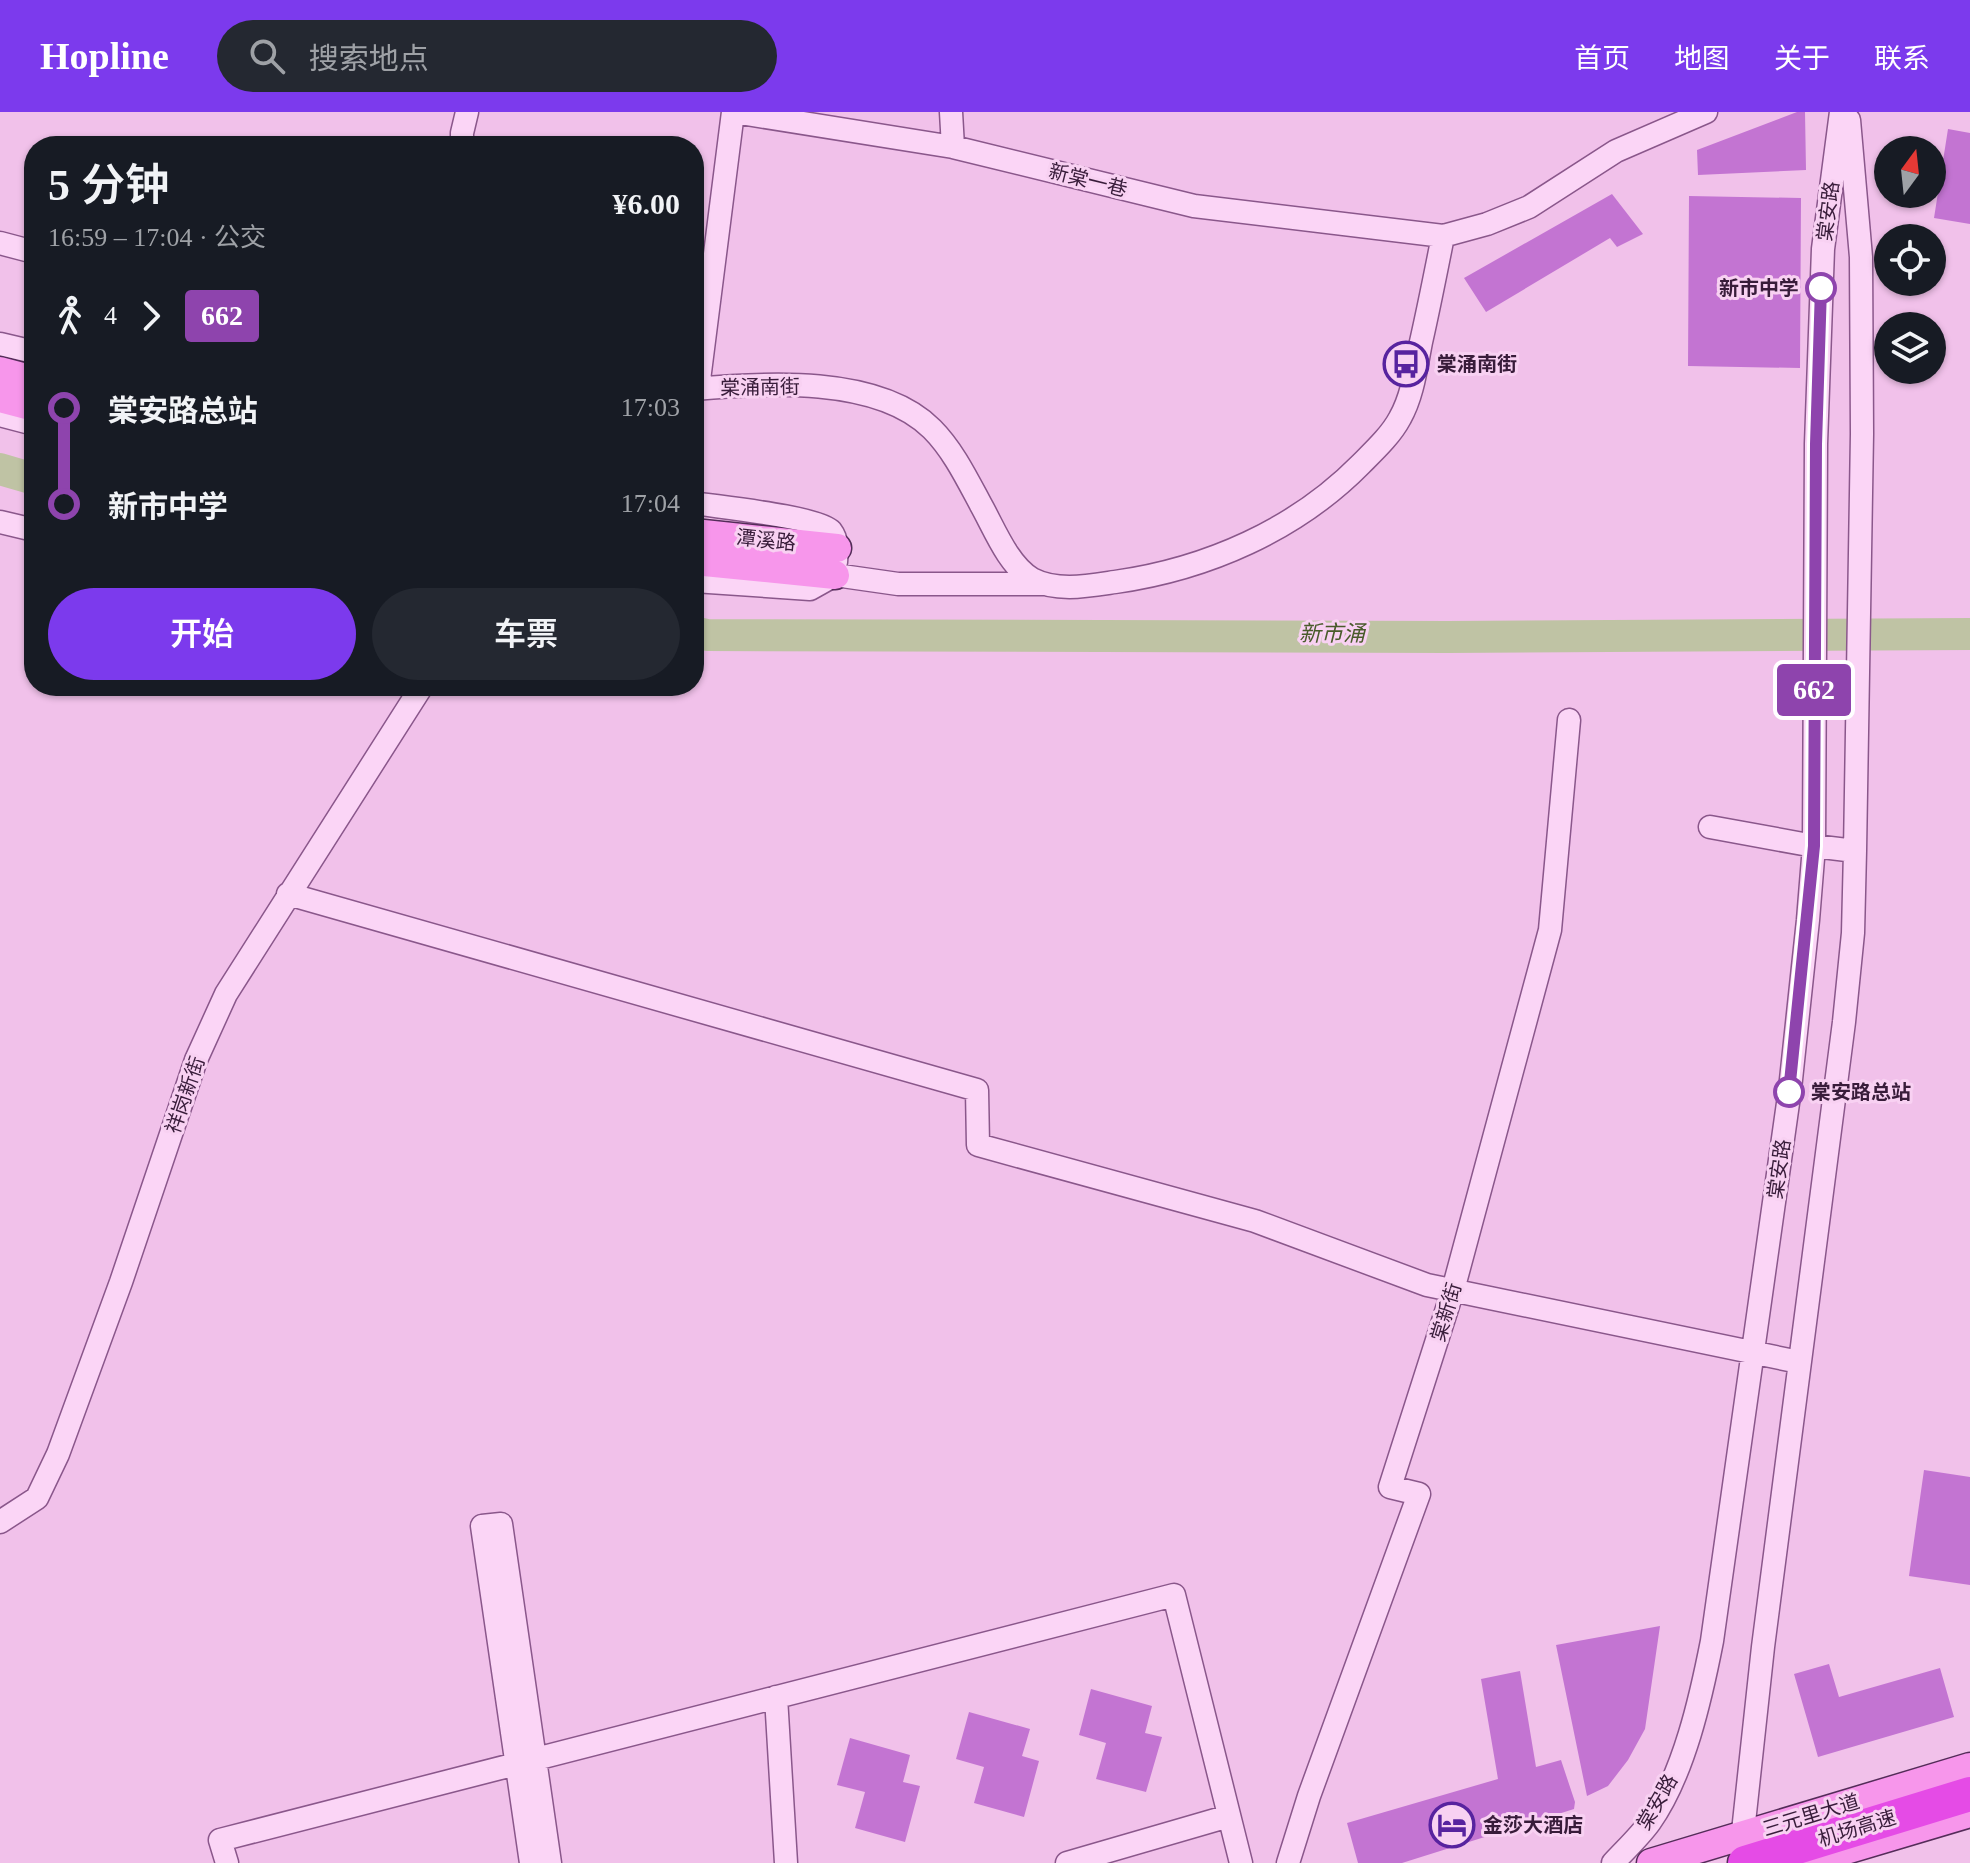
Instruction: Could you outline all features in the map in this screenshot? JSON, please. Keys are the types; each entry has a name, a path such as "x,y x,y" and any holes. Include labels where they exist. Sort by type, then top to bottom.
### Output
{"highway":[{"name":"机场高速","path":"1742,1854 1970,1794"}],"main road":[{"path":"0,371 24,377"},
{"path":"0,398 24,404"},
{"name":"潭溪路","path":"704,536 778,555 836,562"},
{"name":"潭溪路","path":"704,560 778,555"},
{"name":"三元里大道","path":"1651,1863 1742,1854 1970,1767"},
{"path":"1802,1863 1970,1813"}],"street":[{"path":"462,136 467,112"},
{"path":"704,314 733,112"},
{"name":"新棠一巷","path":"733,112 953,147 1194,206 1443,236"},
{"path":"951,112 953,147"},
{"path":"836,562 898,584 1045,584 1077,587 1113,583 1208,560 1281,525 1348,478 1391,431 1406,406 1443,236 1487,224 1529,207 1616,151 1706,112"},
{"name":"棠安路","path":"1613,1863 1650,1823 1664,1798 1699,1704 1712,1641 1794,1049 1814,846 1816,444 1823,249 1841,112"},
{"name":"棠安路","path":"1742,1854 1763,1647 1853,933 1862,434 1861,257 1848,112"},
{"path":"0,243 24,249"},
{"path":"0,344 24,350"},
{"name":"棠涌南街","path":"704,389 763,385 832,389 878,399 918,417 952,455 1019,568 1045,584"},
{"path":"0,415 24,421"},
{"path":"704,505 813,521 831,531 836,562"},
{"path":"0,522 24,528"},
{"path":"704,582 810,589 836,562"},
{"name":"祥岗新街","path":"0,1522 26,1508 43,1488 121,1282 208,1032 243,964 416,696"},
{"name":"棠新街","path":"1288,1863 1309,1796 1419,1494 1390,1487 1453,1290 1550,930 1569,720"},
{"path":"1710,827 1855,851"},
{"path":"288,894 977,1090 978,1145 1255,1221 1427,1285 1799,1362"},
{"path":"531,1863 526,1761 501,1524 482,1526 526,1761 550,1863"},
{"path":"227,1863 220,1840 1174,1595 1241,1863"},
{"path":"776,1697 786,1863"},
{"path":"1067,1863 1229,1816"}],"building":[{"path":"1797,112 1805,112 1806,170 1698,175 1697,150"},
{"path":"1948,129 1970,133 1970,224 1934,218 1936,208 1946,208"},
{"path":"1612,194 1643,234 1617,247 1610,238 1486,312 1464,278"},
{"path":"1689,196 1801,198 1800,368 1688,366"},
{"path":"1924,1470 1970,1477 1970,1585 1909,1576"},
{"path":"1660,1626 1645,1729 1628,1760 1608,1786 1587,1796 1556,1645"},
{"path":"1829,1664 1839,1697 1940,1668 1954,1717 1818,1757 1794,1674"},
{"path":"1520,1671 1536,1767 1561,1760 1575,1802 1574,1809 1402,1863 1358,1863 1347,1823 1498,1779 1481,1679"},
{"path":"1091,1689 1152,1706 1145,1733 1162,1737 1146,1792 1096,1779 1106,1743 1079,1735"},
{"path":"969,1712 1030,1729 1022,1756 1039,1761 1024,1817 974,1803 984,1767 956,1759"},
{"path":"850,1738 910,1755 903,1782 920,1786 905,1842 855,1828 865,1792 837,1785"}],"waterway":[{"name":"新市涌","path":"0,469 24,476"},
{"name":"新市涌","path":"704,634 1448,637 1970,634"}],"bus line":[{"name":"662","path":"1789,1092 1814,846 1816,444 1821,288"}],"place":[{"name":"新市中学","path":"1821,288"},
{"name":"棠涌南街","path":"1406,364"},
{"name":"棠安路总站","path":"1789,1092"},
{"name":"金莎大酒店","path":"1452,1825"}]}
